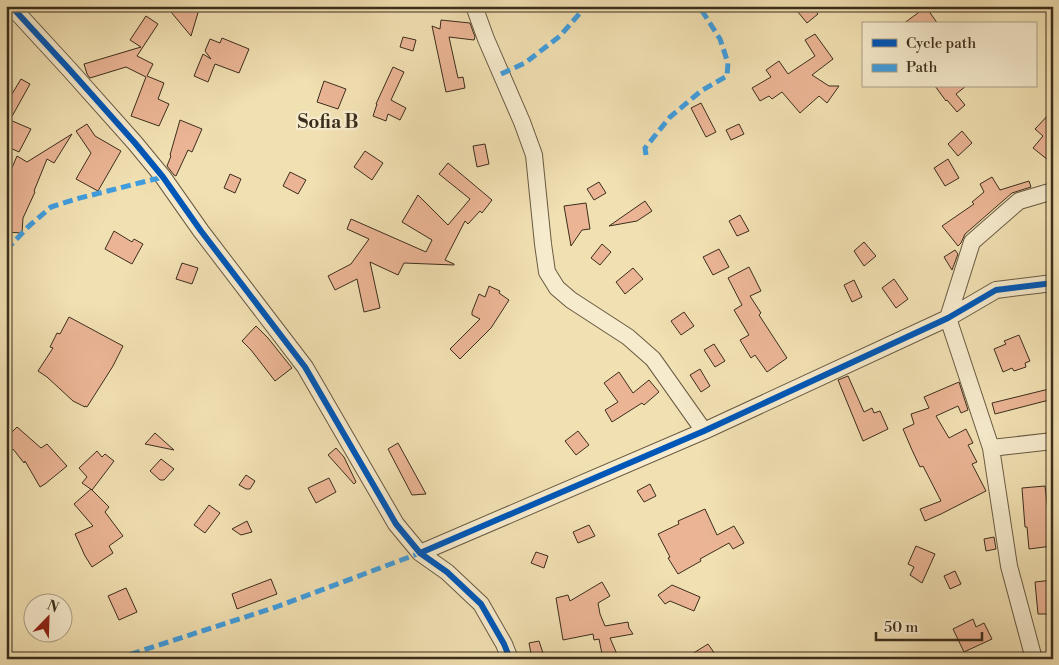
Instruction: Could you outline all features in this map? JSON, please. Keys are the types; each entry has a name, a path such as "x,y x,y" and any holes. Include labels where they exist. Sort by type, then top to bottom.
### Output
{"street":[{"path":"11,6 116,121 163,177 201,231 305,367 396,524 420,553 447,572 481,604 504,644 510,659"},
{"path":"474,6 534,155 547,272 557,288 571,300 628,337 653,359 704,431"},
{"path":"1034,659 1009,566 991,448 948,318 972,242 1019,201 1053,191"},
{"path":"420,553 704,431 948,318 996,290 1053,283"},
{"path":"991,448 1053,441"}],"building":[{"path":"166,6 200,6 191,36"},
{"path":"793,6 812,6 818,14 807,23"},
{"path":"926,7 937,22 906,22"},
{"path":"146,16 158,24 137,56 153,64 147,76 164,83 158,99 169,104 159,126 131,116 146,77 126,67 90,78 84,64 141,47 130,40"},
{"path":"441,20 470,23 475,37 474,40 449,37 458,78 463,77 465,88 446,92 432,26 440,29"},
{"path":"815,34 833,59 812,75 829,86 839,86 827,103 819,96 800,113 782,92 772,99 769,96 760,101 752,88 771,77 766,70 779,61 788,74 815,56 805,40"},
{"path":"403,37 416,40 413,51 400,47"},
{"path":"222,38 249,49 239,73 215,64 208,82 194,76 203,54 211,59 205,51 210,39 220,43"},
{"path":"393,67 404,72 391,100 406,108 400,120 388,114 386,121 373,116 376,104"},
{"path":"21,79 30,84 10,120 31,129 19,152 6,146 6,104"},
{"path":"324,81 346,89 338,109 317,102"},
{"path":"936,88 964,88 956,94 965,105 957,112"},
{"path":"701,103 716,132 706,137 691,108"},
{"path":"1053,110 1053,164 1033,148 1043,136 1035,129"},
{"path":"180,120 202,129 192,152 188,150 176,176 167,166"},
{"path":"87,124 95,136 121,151 98,191 76,179 91,153 76,131"},
{"path":"739,124 744,134 731,140 726,130"},
{"path":"962,131 972,143 958,156 948,144"},
{"path":"72,134 54,163 47,159 23,218 22,233 6,232 6,182 17,156 27,162"},
{"path":"485,144 489,164 477,167 473,146"},
{"path":"365,151 383,163 372,180 354,167"},
{"path":"948,159 959,178 945,186 934,168"},
{"path":"448,163 492,200 482,213 480,211 468,224 465,221 445,260 454,265 404,263 398,275 370,262 380,308 364,312 357,279 335,290 328,276 351,264 369,239 347,229 351,219 426,252 432,240 402,222 418,195 448,225 470,199 439,174"},
{"path":"290,172 306,180 298,194 283,186"},
{"path":"230,174 241,179 235,193 224,188"},
{"path":"992,177 1000,190 1029,181 1031,187 1012,193 965,234 958,246 942,226 974,204 972,202 984,192 980,184"},
{"path":"599,182 606,193 594,200 587,189"},
{"path":"645,201 652,211 637,221 609,226"},
{"path":"586,203 590,229 582,230 571,246 564,206"},
{"path":"740,215 749,231 737,236 729,221"},
{"path":"114,231 132,242 134,239 143,244 132,264 105,249"},
{"path":"864,242 876,256 864,266 854,251"},
{"path":"602,244 611,252 600,265 591,258"},
{"path":"719,249 729,267 713,275 703,257"},
{"path":"955,250 958,254 952,270 944,257"},
{"path":"182,263 198,268 192,284 176,279"},
{"path":"749,267 761,291 750,296 761,313 759,315 787,358 767,372 755,355 751,358 740,340 749,335 734,310 742,305 728,278"},
{"path":"633,268 643,279 625,294 616,282"},
{"path":"894,279 908,299 896,308 882,288"},
{"path":"854,280 862,297 852,302 844,285"},
{"path":"489,286 500,291 499,293 509,300 491,328 460,359 450,349 480,319 472,315 472,312 479,294 485,297"},
{"path":"684,312 694,326 681,335 671,321"},
{"path":"69,317 123,346 113,366 87,407 73,401 38,371 53,348 50,347 57,333 60,334"},
{"path":"256,326 292,368 275,381 242,341"},
{"path":"1019,335 1030,361 1025,363 1026,367 1014,371 1012,368 1003,372 994,349 1006,344 1004,341"},
{"path":"714,344 725,361 715,367 704,350"},
{"path":"700,369 710,386 701,392 690,375"},
{"path":"619,372 633,393 649,380 659,392 644,405 642,403 612,422 605,410 618,402 604,383"},
{"path":"848,376 864,412 872,408 874,413 880,411 888,429 863,441 838,380"},
{"path":"959,382 968,410 961,413 958,406 936,416 949,438 966,429 973,443 968,445 977,462 972,464 986,491 925,521 920,509 941,501 923,466 920,467 903,429 914,424 911,414 929,408 924,397"},
{"path":"1053,388 1053,399 995,414 992,403"},
{"path":"17,427 41,448 47,444 67,466 40,487 25,461 24,463 13,449 6,455 6,438"},
{"path":"578,431 589,445 576,455 565,441"},
{"path":"155,433 174,450 145,444"},
{"path":"398,443 426,494 412,495 388,449"},
{"path":"336,448 344,457 356,482 354,484 328,455"},
{"path":"97,451 102,457 105,454 114,461 92,490 82,483 87,477 79,468"},
{"path":"161,459 174,469 164,480 160,480 150,471"},
{"path":"246,475 255,481 250,489 239,485"},
{"path":"329,478 336,492 316,503 308,488"},
{"path":"650,484 656,496 644,502 637,491"},
{"path":"1045,486 1052,546 1029,549 1022,488"},
{"path":"91,489 109,507 105,512 123,536 109,546 113,553 92,567 75,534 93,526 74,504"},
{"path":"209,505 220,513 205,533 194,525"},
{"path":"705,509 717,535 734,526 744,543 733,549 729,543 678,574 668,558 670,557 658,534 679,524 678,521"},
{"path":"247,521 252,532 241,535 232,529"},
{"path":"589,525 595,536 578,543 573,532"},
{"path":"994,537 996,549 986,551 984,539"},
{"path":"916,546 935,554 922,583 910,575 914,567 908,564"},
{"path":"536,552 548,556 544,568 531,563"},
{"path":"955,571 961,584 950,589 944,576"},
{"path":"271,579 277,594 237,609 232,594"},
{"path":"1053,580 1053,614 1038,614 1035,582"},
{"path":"602,582 610,596 598,603 605,626 628,622 633,634 610,638 619,659 603,659 599,639 594,640 593,634 563,640 556,598 568,595 570,601"},
{"path":"672,585 700,597 694,611 670,601 665,604 658,595"},
{"path":"126,588 137,612 119,620 108,596"},
{"path":"973,619 976,627 984,623 992,639 964,652 953,629"},
{"path":"539,641 545,659 532,659 529,643"},
{"path":"708,644 715,654 708,659 684,659"}],"marked path":[{"path":"501,74 525,63 560,36 586,6"},
{"path":"646,155 645,148 670,117 701,91 727,76 728,63 720,39 699,6"},
{"path":"6,250 51,207 163,177"},
{"path":"116,659 276,607 420,553"},
{"path":"6,653 9,659"}],"cycle path":[{"path":"11,6 135,143 163,177 201,231 305,367 396,524 420,553 447,572 481,604 504,644 510,659"},
{"path":"420,553 704,431 948,318 996,290 1053,283"}],"district":[{"name":"Sofia B","path":"328,121"}]}
